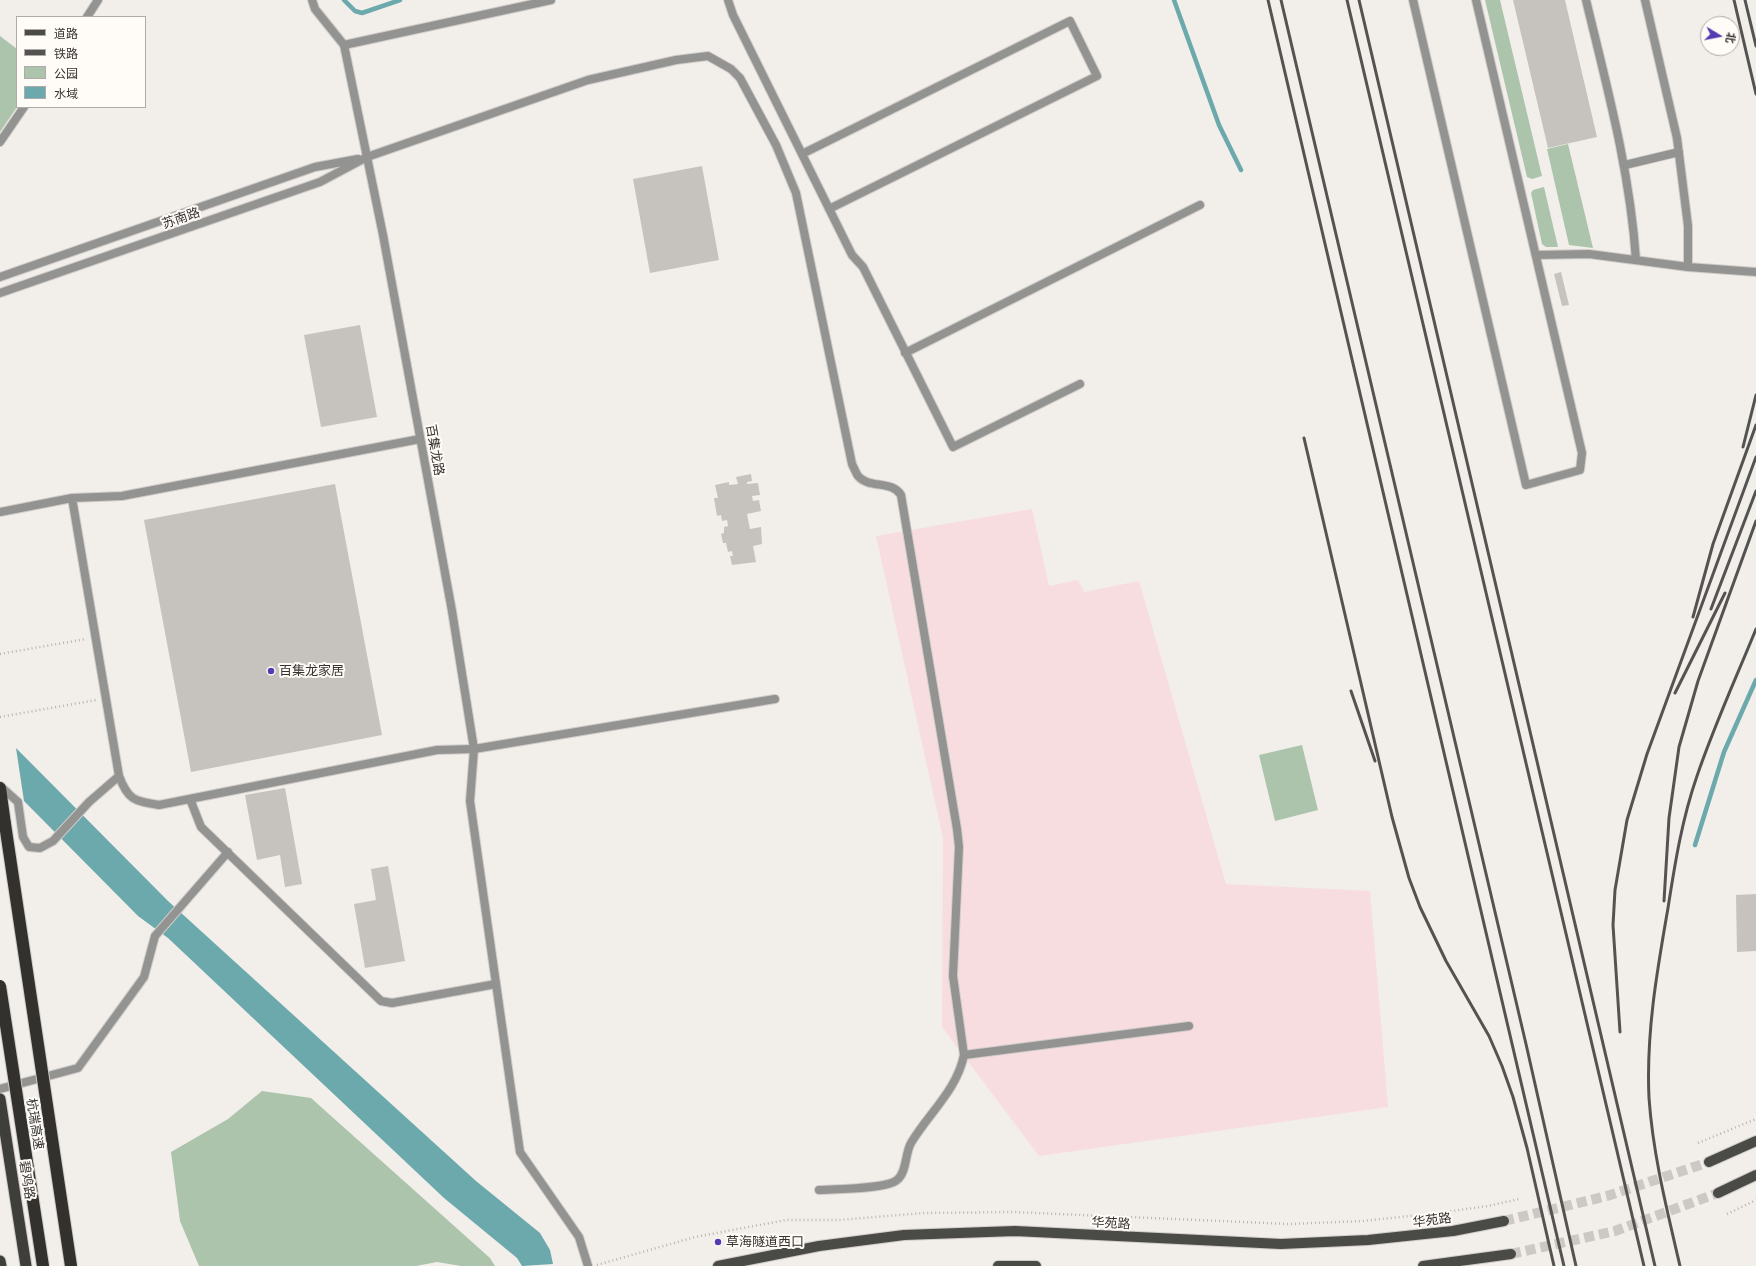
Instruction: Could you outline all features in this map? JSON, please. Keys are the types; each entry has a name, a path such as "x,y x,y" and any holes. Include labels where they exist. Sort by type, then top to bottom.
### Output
{"highway":[{"path":"0,787 72,1266"},
{"name":"杭瑞高速","path":"0,986 42,1266"},
{"name":"碧鸡路","path":"0,1098 26,1266"},
{"path":"0,1260 1,1266"}],"main road":[{"path":"1709,1162 1756,1141"},
{"path":"1718,1193 1756,1175"},
{"name":"华苑路","path":"718,1266 819,1246 904,1235 1015,1231 1281,1244 1392,1237 1453,1231 1504,1221"},
{"path":"1424,1266 1511,1254"},
{"path":"998,1266 1036,1266"}],"street":[{"path":"87,16 98,0"},
{"path":"312,0 315,9 344,45 367,157 588,80 676,60 708,56 731,69 740,78 776,145 796,193 852,464 858,476 863,480 892,487 898,490 901,495 959,847 953,976 964,1055 962,1066 955,1082 910,1144 898,1180 887,1185 819,1190"},
{"path":"344,45 551,0"},
{"path":"728,0 733,15 852,255 863,267 953,447 1080,384"},
{"path":"1413,0 1526,485 1580,470 1582,453 1476,0"},
{"path":"1586,0 1625,165 1633,218 1636,260"},
{"path":"1645,0 1679,152 1688,226 1688,267"},
{"path":"802,154 1070,20 1097,76 829,209"},
{"path":"0,142 23,108"},
{"path":"1625,165 1679,152"},
{"name":"苏南路","path":"0,277 315,167 367,157"},
{"name":"苏南路","path":"0,293 320,182 367,157"},
{"name":"百集龙路","path":"367,157 384,235 452,611 474,749 470,801 520,1152 579,1237 588,1266"},
{"path":"905,352 1200,205"},
{"path":"1536,255 1589,254 1688,267 1756,272"},
{"path":"0,512 72,498 122,496 420,439"},
{"path":"72,498 119,776 126,793 139,802 158,805 437,750 474,749 775,698"},
{"path":"0,787 18,802 22,838 29,847 40,848 52,840 89,802 119,776"},
{"path":"190,799 201,827 381,1001 392,1003 496,984"},
{"path":"0,1089 78,1068 144,977 155,936 228,852"},
{"path":"964,1055 1189,1026"}],"path":[{"path":"0,654 96,638"},
{"path":"0,717 106,699"},
{"path":"1698,1143 1756,1119"},
{"path":"1727,1214 1756,1200"}],"shaded area":[{"path":"1032,509 1049,586 1078,580 1084,592 1139,581 1226,884 1370,891 1388,1107 1039,1156 942,1027 943,838 876,536"}],"green space":[{"path":"1485,0 1500,0 1542,176 1532,179 1527,177"},
{"path":"0,36 16,48 16,108 0,132"},
{"path":"1568,144 1593,248 1569,245 1547,149"},
{"path":"1544,187 1558,247 1546,247 1542,244 1531,193 1533,190"},
{"path":"1302,745 1318,810 1275,821 1259,755"},
{"path":"262,1091 311,1098 490,1258 495,1266 461,1266 437,1262 416,1266 199,1266 180,1221 171,1152 228,1119"}],"water":[{"path":"16,748 168,901 476,1181 540,1233 550,1250 553,1264 522,1266 517,1258 444,1198 168,938 138,916 24,801"}],"building":[{"path":"1513,0 1565,0 1597,137 1548,148"},
{"path":"702,166 719,260 650,273 633,179"},
{"path":"1561,272 1569,305 1562,306 1554,274"},
{"path":"360,325 377,417 321,427 304,335"},
{"path":"751,474 752,481 747,482 747,484 758,483 760,495 752,496 753,501 759,500 761,511 747,514 750,529 761,527 762,544 753,546 756,562 732,565 730,556 733,556 732,551 728,552 726,543 723,543 721,534 724,533 724,527 728,526 727,520 722,521 721,515 717,516 714,498 718,498 715,485 729,482 729,485 738,484 736,477"},
{"name":"百集龙家居","path":"335,484 382,735 191,772 144,520"},
{"path":"285,788 302,884 285,887 280,855 257,860 245,795"},
{"path":"388,866 405,961 365,968 354,904 376,900 371,869"},
{"path":"1756,894 1756,951 1737,952 1736,895"}],"waterway":[{"path":"344,0 355,11 362,13 400,0"},
{"path":"1174,0 1219,125 1241,170"},
{"path":"1695,845 1724,752 1756,680"}],"tunnel":[{"path":"1504,1221 1607,1196 1709,1162"},
{"path":"1511,1254 1615,1231 1718,1193"}],"railway":[{"path":"1268,0 1564,1266"},
{"path":"1281,0 1526,1044 1576,1266"},
{"path":"1347,0 1644,1266"},
{"path":"1359,0 1655,1266"},
{"path":"1734,0 1756,94"},
{"path":"1745,0 1756,46"},
{"path":"1743,447 1756,395"},
{"path":"1693,617 1713,544 1756,425"},
{"path":"1304,438 1392,817 1409,878 1420,907 1446,961 1489,1036 1502,1066 1513,1097 1527,1148 1554,1266"},
{"path":"1620,1032 1613,925 1615,890 1627,820 1647,754 1756,457"},
{"path":"1711,609 1756,491"},
{"path":"1664,901 1669,818 1679,747 1698,681 1756,521"},
{"path":"1675,693 1725,593"},
{"path":"1680,1266 1661,1182 1651,1119 1649,1098 1649,1050 1653,1002 1673,874 1687,808 1697,776 1725,702 1756,629"},
{"path":"1351,691 1375,761"}],"place":[{"name":"百集龙家居","path":"271,671"},
{"name":"草海隧道西口","path":"718,1242"}]}
